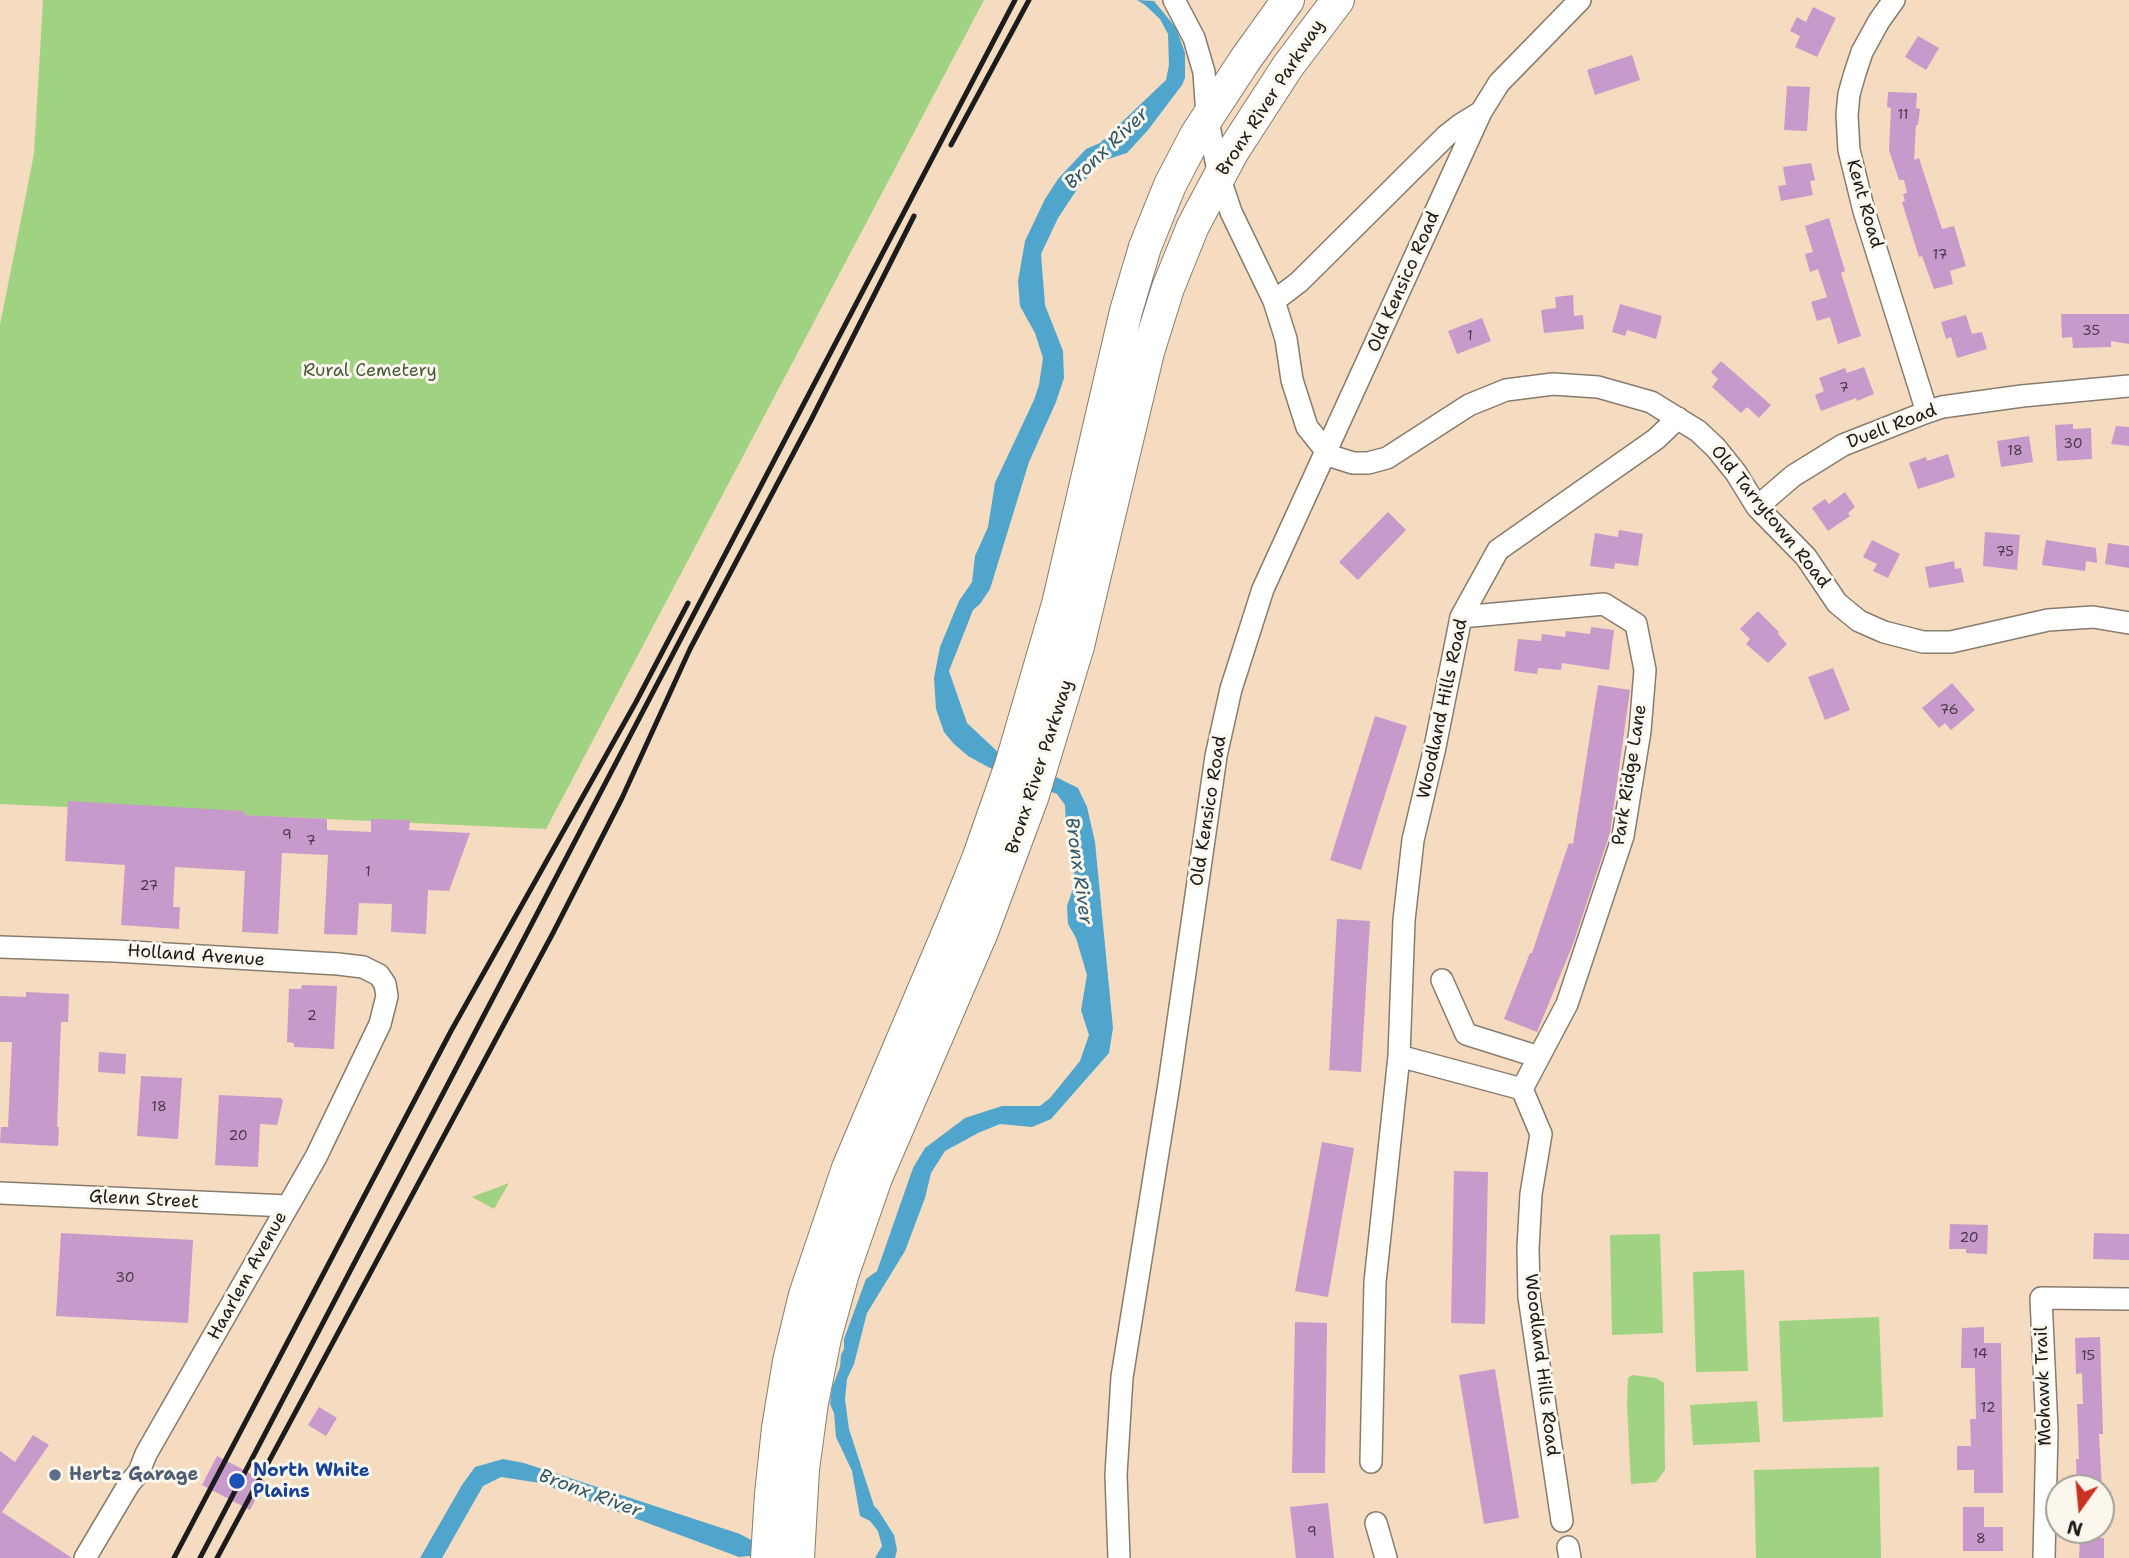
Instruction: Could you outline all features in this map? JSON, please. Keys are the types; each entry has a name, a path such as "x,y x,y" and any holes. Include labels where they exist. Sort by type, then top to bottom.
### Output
{"highway":[{"name":"Bronx River Parkway","path":"1032,749 1058,604 1134,279 1170,185 1207,116 1288,0"},
{"name":"Bronx River Parkway","path":"798,1548 803,1469 825,1338 876,1178 982,932 1032,749 1084,624 1154,330 1193,226 1219,176 1276,85 1338,0"},
{"name":"Bronx River Parkway","path":"767,1558 775,1450 783,1393 815,1263 848,1168 949,932 1018,793"}],"street":[{"path":"1174,0 1194,38 1204,72 1207,116 1219,176 1231,212 1274,301 1286,339 1292,380 1307,426 1327,452"},
{"name":"Old Kensico Road","path":"1119,1558 1115,1475 1122,1377 1170,1084 1216,756 1231,689 1263,589 1481,112 1499,83 1580,0"},
{"name":"Kent Road","path":"1894,0 1862,52 1855,73 1847,115 1849,150 1864,211 1927,412"},
{"name":"Old Kensico Road","path":"1274,301 1299,282 1446,136 1481,112"},
{"name":"Old Tarrytown Road","path":"1327,452 1353,463 1380,461 1469,405 1506,390 1566,384 1598,387 1651,402 1698,431 1736,472 1757,507 1806,557 1838,603 1858,621 1884,632 1923,642 1951,642 2048,620 2093,617 2129,623"},
{"name":"Duell Road","path":"1757,507 1793,477 1843,445 1942,407 2129,386"},
{"name":"Woodland Hills Road","path":"1371,1462 1376,1282 1399,1056 1404,920 1413,840 1461,617 1498,550 1656,439 1678,418"},
{"name":"Park Ridge Lane","path":"1461,617 1604,604 1636,624 1645,670 1640,731 1623,836 1567,1004 1522,1089"},
{"name":"Holland Avenue","path":"0,947 338,964 363,967 379,975 385,984"},
{"path":"1442,980 1466,1034 1463,1073"},
{"name":"Haarlem Avenue","path":"85,1558 139,1472 146,1454 316,1157 380,1024 386,1005 385,984"},
{"path":"1466,1034 1539,1057"},
{"path":"1399,1056 1522,1089"},
{"name":"Woodland Hills Road","path":"1522,1089 1541,1134 1531,1194 1529,1297 1562,1521"},
{"name":"Glenn Street","path":"0,1193 287,1206"},
{"name":"Mohawk Trail","path":"2044,1558 2047,1430 2041,1298 2129,1299"},
{"path":"1376,1523 1386,1558"}],"green space":[{"name":"Rural Cemetery","path":"43,0 984,0 546,829 0,804 0,325 34,154"},
{"path":"509,1183 494,1209 472,1197"},
{"path":"1660,1234 1663,1333 1612,1335 1610,1235"},
{"path":"1744,1270 1748,1371 1696,1372 1693,1272"},
{"path":"1879,1317 1883,1417 1783,1422 1779,1321"},
{"path":"1632,1375 1656,1378 1664,1383 1665,1470 1656,1482 1631,1484 1627,1404 1628,1378"},
{"path":"1757,1401 1760,1442 1693,1445 1690,1405"},
{"path":"1879,1467 1881,1558 1756,1558 1754,1470"}],"water":[{"name":"Bronx River","path":"1137,0 1154,1 1176,28 1185,53 1185,78 1148,130 1127,153 1105,160 1080,185 1058,218 1041,254 1045,305 1063,351 1064,378 1029,462 990,589 973,610 949,671 967,723 999,753 1078,788 1087,807 1095,842 1113,1028 1109,1053 1051,1119 1032,1127 1000,1124 978,1133 945,1151 931,1173 925,1198 905,1251 867,1313 854,1364 847,1379 845,1399 849,1429 874,1506 894,1535 897,1550 895,1558 875,1558 882,1546 878,1531 870,1521 860,1516 852,1471 836,1437 834,1413 830,1404 844,1349 844,1339 866,1279 877,1271 913,1168 925,1148 965,1118 1002,1106 1040,1106 1050,1098 1080,1061 1089,1035 1081,1010 1087,975 1076,938 1068,924 1067,906 1075,883 1072,836 1066,827 1065,805 1057,794 988,767 954,744 944,732 936,709 934,678 940,647 959,601 972,582 975,556 988,527 995,483 1039,385 1043,358 1035,333 1020,306 1018,281 1025,241 1058,179 1086,149 1100,143 1166,80 1169,65 1168,34 1160,19"},
{"name":"Bronx River","path":"503,1459 524,1463 740,1534 753,1541 755,1558 739,1557 540,1483 501,1477 483,1486 442,1558 420,1558 475,1467"}],"building":[{"path":"1813,7 1836,18 1817,57 1795,47 1800,36 1790,31 1797,17 1806,22"},
{"path":"1918,36 1939,48 1926,70 1905,57"},
{"path":"1632,55 1640,80 1595,95 1587,70"},
{"path":"1787,86 1810,87 1807,131 1784,130"},
{"path":"1888,92 1917,93 1916,108 1920,109 1916,125 1914,160 1919,158 1942,229 1954,226 1966,266 1950,271 1953,284 1934,289 1922,256 1919,257 1902,202 1905,201 1903,194 1907,193 1904,180 1899,180 1889,150 1891,108 1887,107"},
{"path":"1811,163 1815,180 1810,181 1813,195 1781,201 1778,186 1786,185 1783,167"},
{"path":"1829,218 1845,271 1841,273 1861,336 1838,344 1830,317 1817,321 1811,302 1827,297 1818,269 1810,272 1805,254 1813,252 1805,226"},
{"path":"1573,295 1574,316 1583,315 1584,329 1544,333 1541,310 1556,308 1555,297"},
{"path":"1620,304 1662,316 1656,339 1627,330 1625,336 1612,332"},
{"path":"2061,314 2129,314 2129,344 2111,341 2111,347 2073,348 2072,337 2062,338"},
{"path":"1966,315 1972,334 1982,332 1987,349 1957,358 1951,337 1946,339 1941,322"},
{"path":"1482,318 1491,341 1457,354 1448,331"},
{"path":"1721,361 1771,405 1759,418 1747,407 1741,413 1712,387 1718,379 1711,372"},
{"path":"1864,367 1874,394 1821,411 1815,395 1824,391 1819,378 1845,368 1847,373"},
{"path":"2073,424 2073,429 2091,428 2092,459 2057,461 2055,425"},
{"path":"2116,426 2129,427 2129,446 2111,444"},
{"path":"2029,436 2033,462 2001,467 1997,441"},
{"path":"1948,454 1955,477 1918,489 1909,463"},
{"path":"1845,492 1855,507 1848,513 1850,516 1828,531 1812,508 1825,499 1829,504"},
{"path":"1388,512 1406,530 1358,580 1339,562"},
{"path":"1619,530 1643,534 1638,566 1615,563 1614,569 1590,566 1595,533 1618,537"},
{"path":"1985,532 2020,535 2017,570 1983,566"},
{"path":"1872,540 1900,554 1888,578 1873,571 1877,564 1863,557"},
{"path":"2046,540 2096,548 2097,563 2086,561 2085,571 2042,565"},
{"path":"2108,543 2129,546 2129,568 2105,564"},
{"path":"1954,561 1955,569 1961,568 1964,582 1929,588 1925,567"},
{"path":"1758,611 1787,644 1768,663 1746,644 1750,639 1740,629"},
{"path":"1591,627 1614,630 1609,670 1562,663 1561,670 1538,668 1537,674 1514,671 1518,639 1541,641 1542,634 1565,637 1566,631 1590,634"},
{"path":"1833,668 1850,710 1825,720 1808,677"},
{"path":"1952,683 1975,710 1951,730 1945,723 1939,728 1922,708"},
{"path":"1598,685 1630,690 1610,833 1573,944 1537,1032 1504,1019 1532,953 1569,843 1573,844"},
{"path":"1375,716 1407,726 1361,870 1330,860"},
{"path":"68,801 244,811 244,815 327,819 327,830 371,832 371,819 410,820 409,830 470,833 449,891 428,890 426,934 391,932 392,904 359,903 357,935 324,934 328,855 282,853 278,934 242,932 245,871 175,867 173,907 180,907 179,929 121,925 125,865 65,861"},
{"path":"1337,919 1370,921 1361,1072 1329,1070"},
{"path":"302,985 337,986 334,1049 294,1047 294,1043 287,1042 289,989 301,989"},
{"path":"26,992 69,994 68,1022 61,1022 58,1146 0,1143 1,1127 8,1127 12,1042 0,1042 0,996 26,997"},
{"path":"99,1052 126,1054 125,1074 98,1072"},
{"path":"141,1076 182,1078 178,1139 137,1136"},
{"path":"219,1095 281,1098 283,1101 277,1125 260,1124 258,1167 215,1165"},
{"path":"1322,1142 1354,1148 1328,1297 1295,1291"},
{"path":"1454,1171 1488,1172 1485,1324 1451,1323"},
{"path":"1950,1224 1988,1225 1987,1254 1966,1253 1966,1249 1949,1249"},
{"path":"61,1233 193,1240 188,1323 56,1316"},
{"path":"2094,1233 2129,1234 2129,1260 2093,1259"},
{"path":"1295,1322 1327,1323 1325,1473 1292,1473"},
{"path":"1984,1327 1984,1343 2001,1343 2003,1493 1974,1493 1974,1470 1957,1470 1957,1446 1971,1446 1970,1419 1976,1419 1975,1368 1961,1368 1962,1328"},
{"path":"2100,1337 2103,1434 2099,1434 2101,1474 2077,1474 2076,1459 2079,1459 2077,1404 2083,1404 2082,1373 2076,1374 2075,1338"},
{"path":"1495,1369 1519,1518 1484,1524 1459,1375"},
{"path":"319,1407 337,1418 326,1436 308,1425"},
{"path":"33,1435 49,1445 2,1512 72,1558 0,1558 0,1451 15,1462"},
{"path":"217,1456 265,1481 250,1510 202,1485"},
{"path":"1328,1503 1334,1558 1296,1558 1290,1507"},
{"path":"1963,1507 1984,1507 1984,1527 2003,1527 2003,1551 1963,1551"},
{"path":"2080,1544 2104,1544 2104,1558 2079,1558"}],"railway":[{"path":"200,1558 1015,0"},
{"path":"951,145 1029,0"},
{"path":"217,1558 553,933 622,798 690,649 811,420 914,216"},
{"path":"174,1558 451,1031 636,702 688,603"}],"place":[{"name":"Hertz Garage","path":"55,1475"},
{"name":"North White Plains","path":"237,1481"}]}
